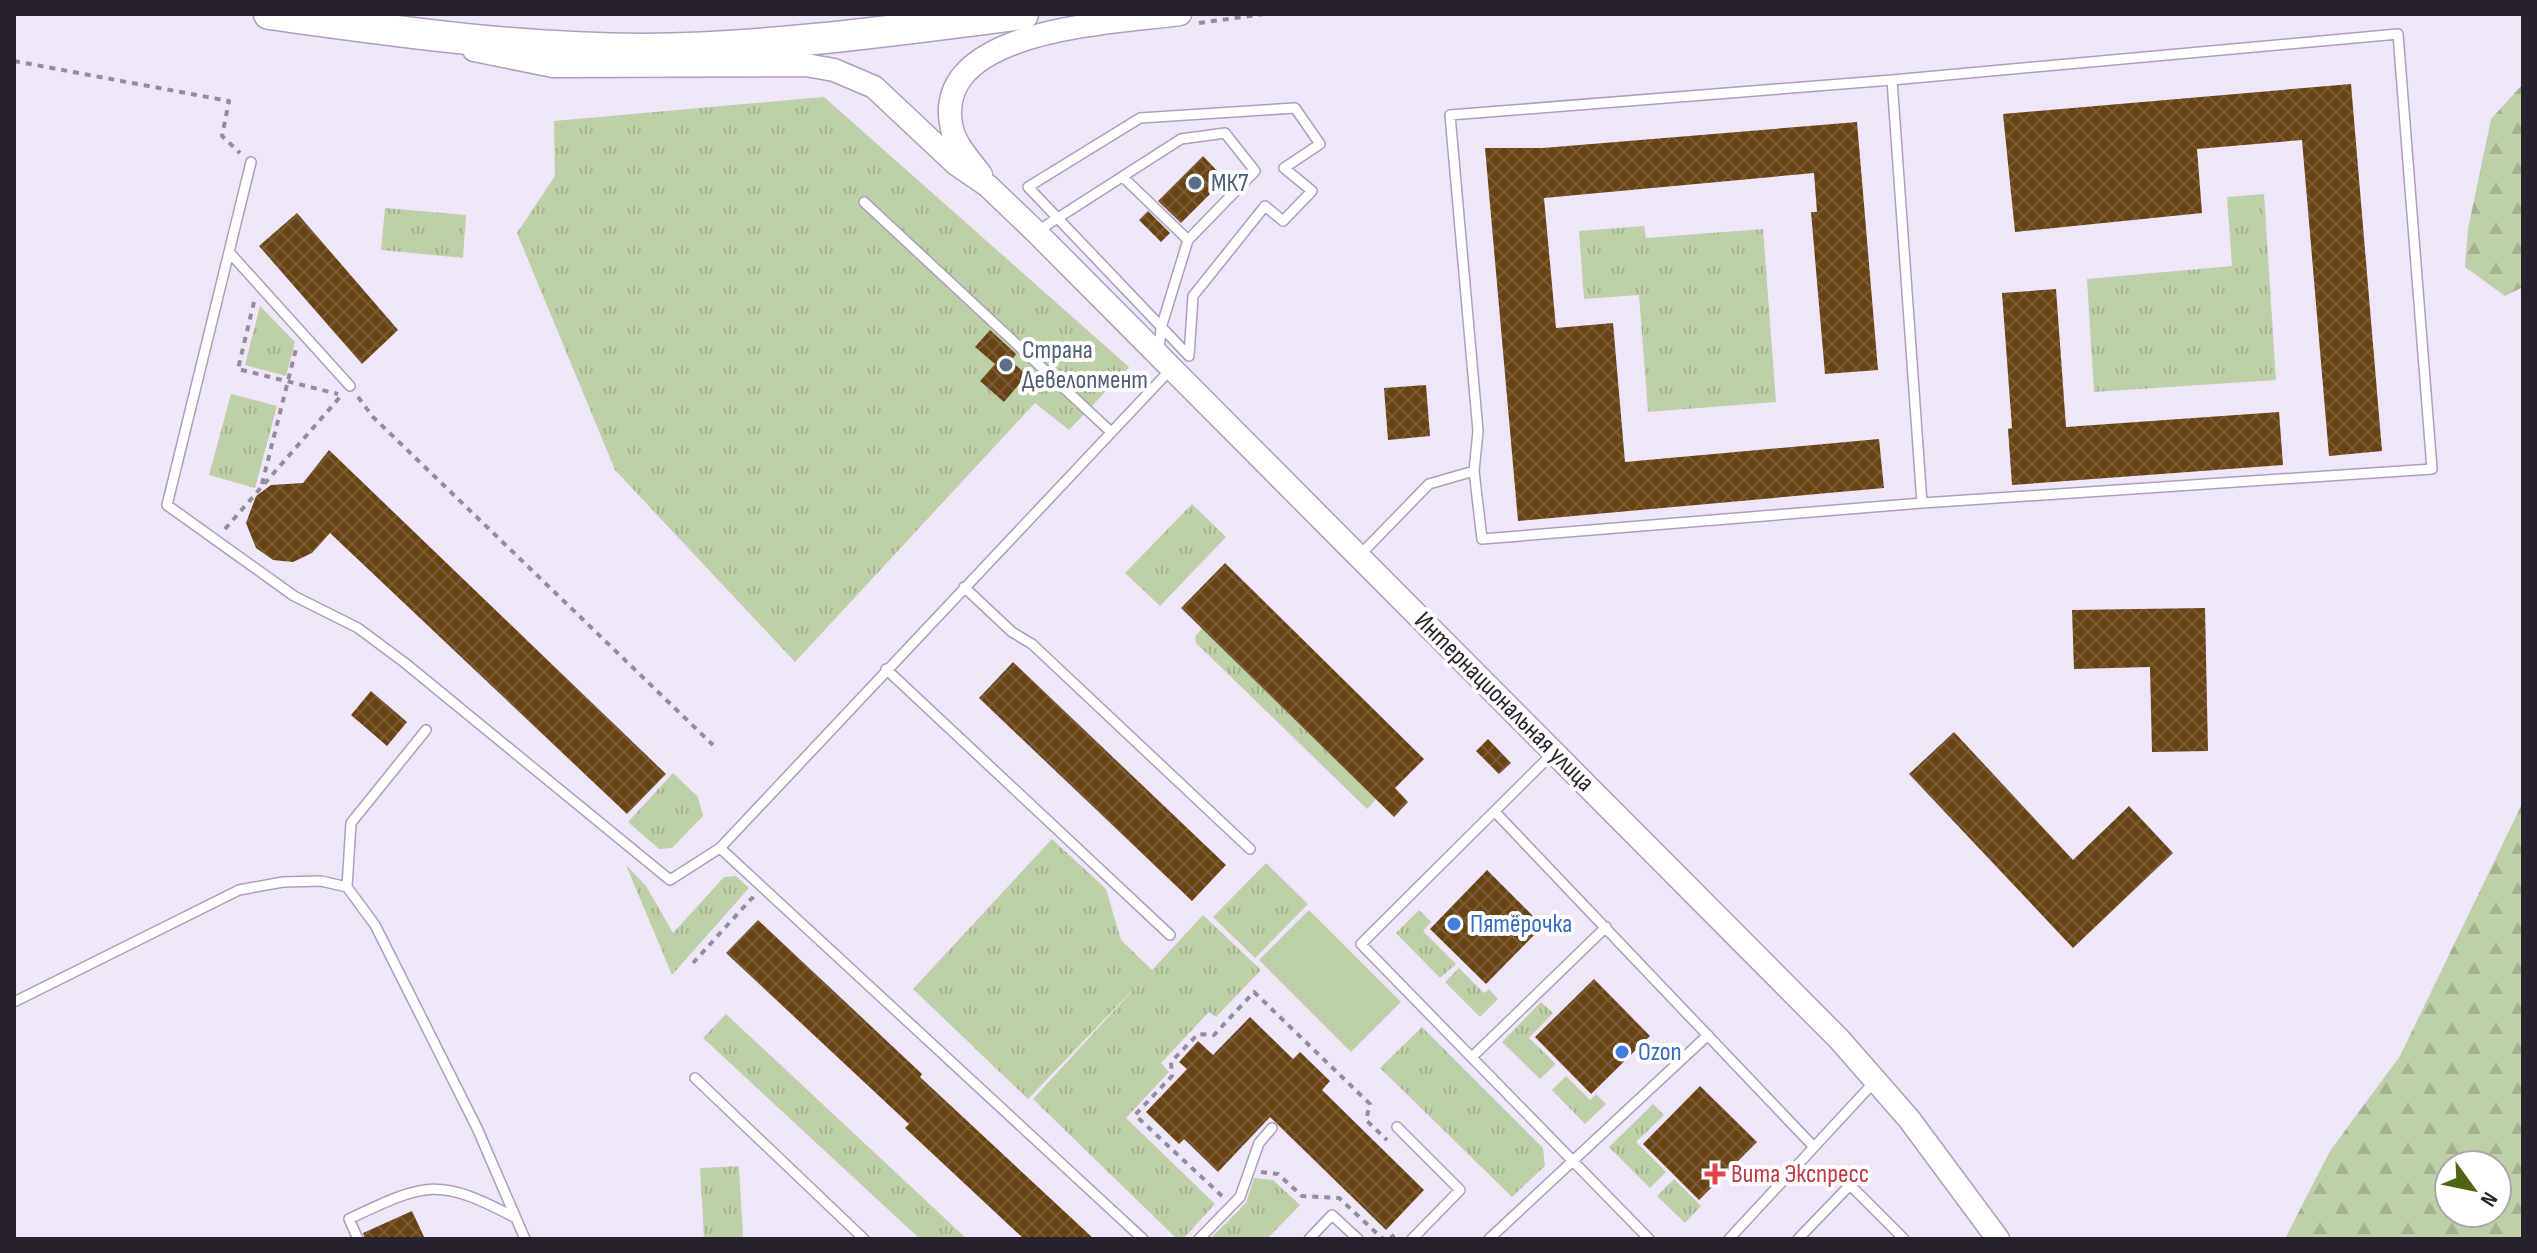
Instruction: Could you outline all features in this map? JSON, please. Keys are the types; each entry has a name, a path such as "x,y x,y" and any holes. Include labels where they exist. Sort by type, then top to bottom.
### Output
{"highway":[{"path":"269,14 419,35 540,47 643,49 822,38 1023,14"}],"street":[{"path":"988,186 952,133 949,115 960,81 972,64 989,51 1036,35 1183,19"},
{"path":"419,35 518,62 553,66 785,64 834,70 874,87 956,164 988,186"},
{"name":"Интернациональная улица","path":"988,186 1166,361 1876,1080 1998,1239"}],"lane":[{"path":"2398,34 2432,469 1922,503 1482,539 1474,471 1478,431 1450,115 1892,80 2398,34"},
{"path":"1892,80 1922,503"},
{"path":"1295,108 1320,144 1284,168 1312,191 1283,221 1265,206 1193,296 1189,356 1058,221 1028,187 1140,118 1295,108"},
{"path":"251,162 167,505 294,596 358,628 405,663 670,880 720,848 1110,431 1166,361 1161,328 1188,240 1255,171 1225,133 1181,139 1058,221 1036,232"},
{"path":"1124,178 1188,240"},
{"path":"864,202 1110,431"},
{"path":"229,252 350,386"},
{"path":"1359,556 1429,484 1474,471"},
{"path":"964,587 1012,632 1032,644 1250,849"},
{"path":"886,669 1170,935"},
{"path":"426,730 351,823 347,887 375,925 477,1128 525,1239"},
{"path":"1554,752 1361,944 1649,1239"},
{"path":"1495,812 1814,1147"},
{"path":"720,848 1143,1239"},
{"path":"14,1002 239,890 283,882 321,881 347,887"},
{"path":"1472,1057 1606,927"},
{"path":"1489,1239 1572,1160 1596,1143 1708,1035"},
{"path":"695,1078 864,1239"},
{"path":"1729,1239 1876,1080"},
{"path":"1397,1127 1460,1190 1412,1239"},
{"path":"1199,1239 1240,1197 1259,1143 1272,1128"},
{"path":"1798,1239 1850,1185 1904,1239"},
{"path":"358,1239 349,1219 402,1194 436,1188 472,1195 516,1218"},
{"path":"1309,1239 1332,1215 1358,1239"}],"path":[{"path":"1183,19 1264,14"},
{"path":"14,61 229,101 222,136 251,162"},
{"path":"216,540 342,395 238,369 258,285"},
{"path":"261,488 301,331"},
{"path":"350,386 373,417 713,745"},
{"path":"693,963 752,898 763,908"},
{"path":"1383,1239 1339,1198 1302,1196 1278,1174 1240,1168 1227,1201 1135,1115 1172,1076 1171,1062 1198,1034 1214,1035 1254,992 1370,1104 1366,1120 1397,1150"},
{"path":"1390,1239 1400,1229"}],"green space":[{"path":"2523,84 2523,287 2505,296 2465,267 2468,229 2491,119"},
{"path":"824,97 1129,367 1069,430 1035,403 795,662 615,470 517,233 555,176 554,121"},
{"path":"2264,194 2276,380 2094,392 2087,279 2232,266 2227,197"},
{"path":"385,208 466,215 463,258 381,250"},
{"path":"1644,226 1646,238 1763,229 1776,402 1648,412 1639,295 1584,299 1579,231"},
{"path":"260,306 295,342 286,376 245,365"},
{"path":"231,394 277,406 255,488 209,475"},
{"path":"1192,504 1226,537 1160,606 1125,573"},
{"path":"1202,628 1376,799 1367,809 1196,643 1195,637"},
{"path":"673,773 698,797 703,816 672,848 659,849 628,822"},
{"path":"2523,802 2523,1239 2285,1239 2330,1151 2400,1056"},
{"path":"1052,839 1106,889 1121,940 1152,970 1203,915 1261,970 1216,1017 1209,1012 1161,1063 1169,1072 1126,1118 1215,1204 1183,1239 1177,1239 1033,1099 1144,978 1028,1099 913,989"},
{"path":"1266,863 1308,904 1255,958 1213,917"},
{"path":"626,865 646,886 673,933 724,877 736,876 749,888 672,975"},
{"path":"1309,910 1401,1002 1351,1052 1259,960"},
{"path":"1419,910 1431,922 1423,931 1456,964 1440,978 1396,933"},
{"path":"1459,968 1484,993 1489,989 1498,999 1480,1017 1445,982"},
{"path":"1541,1002 1553,1013 1529,1038 1556,1064 1540,1079 1502,1042"},
{"path":"726,1014 967,1239 920,1239 703,1038"},
{"path":"1422,1027 1543,1148 1545,1166 1512,1197 1380,1068"},
{"path":"1566,1076 1590,1100 1596,1094 1606,1104 1585,1124 1552,1090"},
{"path":"1653,1104 1664,1115 1636,1142 1666,1172 1650,1188 1609,1147"},
{"path":"739,1166 743,1239 704,1239 700,1168"},
{"path":"1254,1178 1273,1180 1300,1205 1267,1239 1210,1239 1246,1203"},
{"path":"1674,1179 1701,1206 1685,1223 1657,1196"}],"building":[{"path":"2351,84 2382,451 2329,456 2302,140 2197,149 2202,213 2015,232 2003,114"},
{"path":"1857,122 1878,370 1825,374 1811,212 1817,212 1814,173 1544,198 1556,328 1613,323 1625,462 1879,439 1884,488 1518,521 1485,148 1543,148"},
{"path":"1203,156 1225,179 1181,223 1158,201"},
{"path":"1148,211 1170,233 1161,242 1139,220"},
{"path":"297,213 398,330 362,364 259,246"},
{"path":"2056,289 2066,427 2279,412 2283,465 2012,485 2008,429 2012,428 2002,293"},
{"path":"990,330 1016,354 1011,361 1027,375 1004,402 980,381 995,364 975,347"},
{"path":"1426,385 1430,436 1388,440 1384,388"},
{"path":"329,450 666,774 627,814 330,533 312,553 293,562 273,560 256,548 246,523 256,496 271,485 303,483"},
{"path":"1225,563 1424,759 1395,788 1408,802 1394,817 1181,608"},
{"path":"2205,608 2208,751 2152,752 2150,667 2074,669 2072,610"},
{"path":"1013,662 1226,865 1192,901 979,698"},
{"path":"371,691 407,722 387,746 351,715"},
{"path":"1954,732 2073,860 2129,806 2173,853 2073,948 1909,774"},
{"path":"1488,739 1511,763 1499,774 1476,751"},
{"path":"1487,870 1543,926 1486,984 1430,929"},
{"path":"758,920 1094,1239 1024,1239 905,1128 909,1124 726,953"},
{"path":"1594,979 1650,1036 1591,1094 1535,1037"},
{"path":"1250,1017 1293,1059 1300,1052 1330,1081 1322,1090 1424,1190 1386,1230 1270,1117 1218,1172 1184,1139 1179,1144 1146,1112 1187,1069 1179,1062 1198,1041 1213,1055"},
{"path":"1700,1086 1757,1142 1699,1200 1643,1144"},
{"path":"412,1211 425,1239 365,1239 363,1233"}],"place":[{"name":"МК7","path":"1195,183"},
{"name":"Страна Девелопмент","path":"1006,365"},
{"name":"Пятёрочка","path":"1454,924"},
{"name":"Ozon","path":"1622,1052"},
{"name":"Вита Экспресс","path":"1715,1174"}]}
